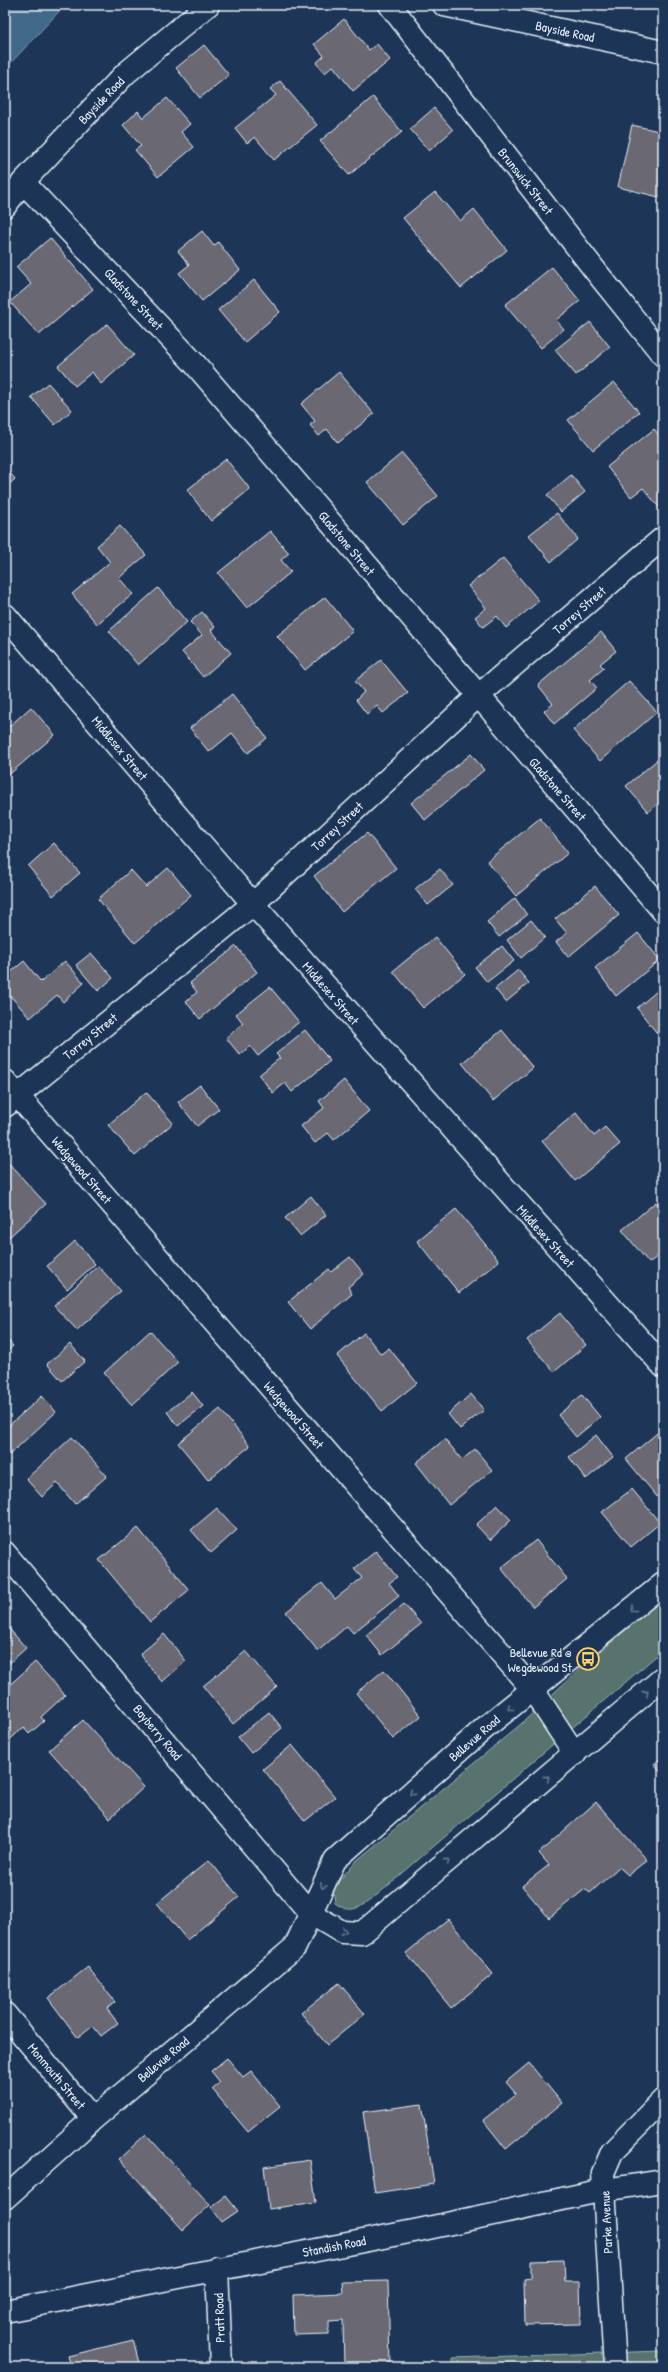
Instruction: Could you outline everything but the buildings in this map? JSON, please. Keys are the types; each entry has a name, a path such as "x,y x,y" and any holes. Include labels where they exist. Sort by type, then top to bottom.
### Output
{"street":[{"name":"Bayside Road","path":"5,206 23,182 126,74 208,5"},
{"name":"Brunswick Street","path":"390,5 594,269 663,355"},
{"name":"Bayside Road","path":"444,5 663,52"},
{"name":"Gladstone Street","path":"23,182 194,363 663,911"},
{"name":"Torrey Street","path":"9,1094 253,904 478,696 663,538"},
{"name":"Middlesex Street","path":"5,616 253,904 663,1366"},
{"name":"Wedgewood Street","path":"9,1094 533,1690 575,1754"},
{"name":"Bayberry Road","path":"5,1553 310,1913"},
{"name":"Bellevue Road","path":"5,2198 93,2119 295,1947 335,1860 487,1726 663,1584"},
{"path":"310,1913 342,1932 362,1933 663,1678"},
{"name":"Monmouth Street","path":"5,2014 93,2119"},
{"name":"Parke Avenue","path":"615,2367 603,2173 612,2152 663,2100"},
{"name":"Standish Road","path":"5,2312 216,2268 426,2229 604,2190 663,2182"},
{"name":"Pratt Road","path":"216,2268 221,2367"}],"green space":[{"path":"663,1598 663,1650 377,1895 362,1906 352,1909 341,1907 335,1903 333,1888 355,1862 521,1724 574,1674"},
{"path":"663,2351 663,2367 453,2367 453,2358"}],"water":[{"path":"5,5 65,5 5,69"}],"place":[{"name":"Bellevue Rd @ Wegdewood St","path":"588,1659"}]}
